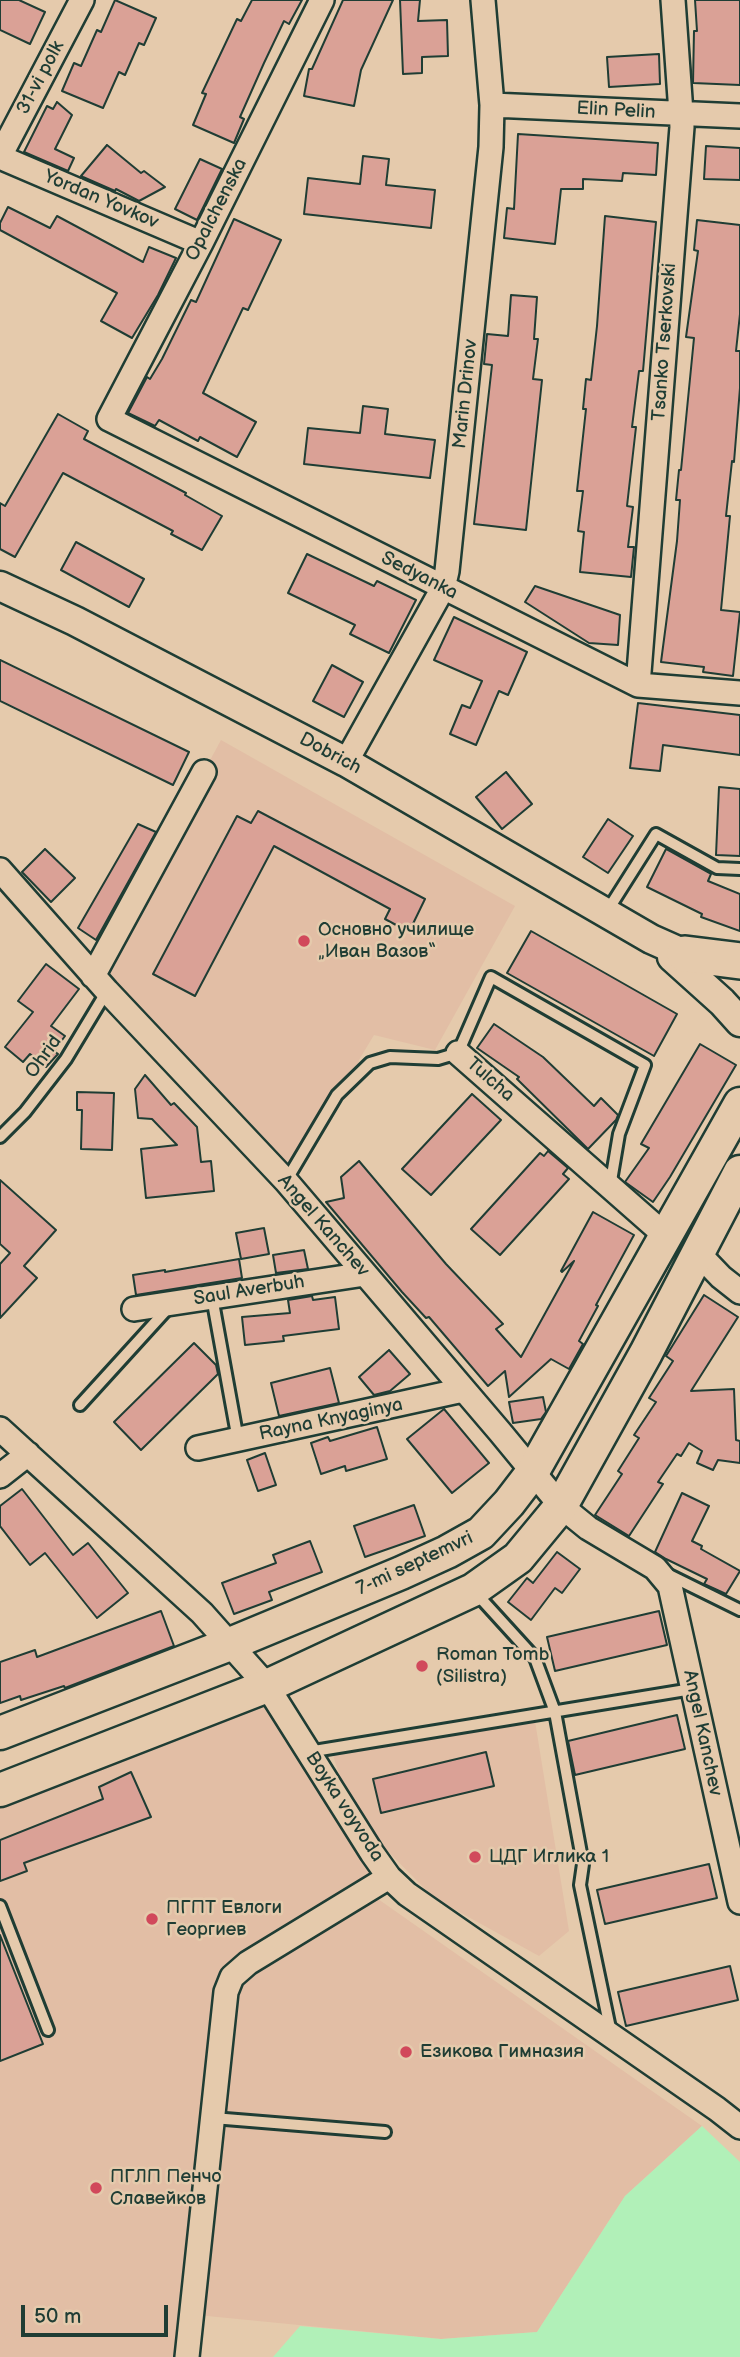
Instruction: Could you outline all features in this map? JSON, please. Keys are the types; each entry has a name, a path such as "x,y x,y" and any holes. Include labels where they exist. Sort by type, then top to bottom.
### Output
{"main road":[{"path":"685,954 740,961"},
{"name":"7-mi septemvri","path":"0,1733 230,1644 447,1552 481,1533 532,1473 740,1104"},
{"path":"0,1790 267,1686 473,1590 518,1558 561,1506 646,1353 740,1172"}],"street":[{"name":"31-vi polk","path":"0,156 82,0"},
{"name":"Opalchenska","path":"109,419 201,243 321,0"},
{"name":"Marin Drinov","path":"346,762 443,588 447,571 491,148 492,105 483,0"},
{"name":"Tsanko Tserkovski","path":"638,685 682,114 673,0"},
{"name":"Elin Pelin","path":"492,105 740,116"},
{"name":"Yordan Yovkov","path":"0,156 201,243"},
{"name":"Sedyanka","path":"109,419 638,685 740,693"},
{"name":"Dobrich","path":"0,586 86,627 346,762 651,939 740,977"},
{"path":"100,984 204,772"},
{"name":"Angel Kanchev","path":"0,870 100,984 286,1181 561,1506 587,1528 655,1569 670,1586 692,1689 732,1833 740,1902"},
{"name":"Dobrich","path":"651,939 699,980 740,1022"},
{"name":"Tulcha","path":"458,1053 666,1236"},
{"path":"698,1253 740,1292"},
{"name":"Saul Averbuh","path":"134,1309 365,1274"},
{"name":"Rayna Knyaginya","path":"198,1448 463,1390"},
{"name":"Boyka voyvoda","path":"0,1429 202,1613 267,1686 388,1877 431,1913 612,2035 740,2127"},
{"path":"0,1476 28,1454"},
{"path":"187,2357 226,1992 232,1977 248,1963 388,1877"},
{"path":"717,2109 740,2104"}],"lane":[{"path":"606,913 656,834 717,868 740,869"},
{"path":"458,1053 491,977 645,1065 619,1134 610,1187"},
{"name":"Ohrid","path":"0,1137 25,1112 66,1059 100,984"},
{"name":"Tulcha","path":"286,1181 337,1096 370,1063 390,1057 438,1059 458,1053"},
{"path":"212,1297 239,1440"},
{"path":"80,1405 173,1303"},
{"name":"Angel Kanchev","path":"655,1569 740,1610"},
{"path":"473,1590 535,1658 555,1712 583,1864 580,1885 612,2035"},
{"path":"308,1752 692,1689"},
{"path":"0,1906 48,2030"},
{"path":"213,2118 385,2132"}],"shaded area":[{"name":"Основно училище „Иван Вазов“","path":"221,740 515,906 435,1050 374,1035 359,1060 355,1076 286,1181 93,976"},
{"path":"267,1686 389,1877 368,1892 702,2126 625,2196 537,2332 441,2339 187,2314 181,2357 0,2357 0,1790"},
{"name":"ЦДГ Иглика 1","path":"534,1715 569,1931 539,1956 434,1898 352,1815 331,1749"}],"green space":[{"path":"702,2126 740,2162 740,2357 273,2357 300,2326 441,2339 537,2332 625,2196"}],"building":[{"path":"0,0 19,0 45,12 30,44 0,30"},
{"path":"115,0 156,18 144,45 139,43 125,75 119,72 103,108 62,91 74,63 81,66 97,30 101,32"},
{"path":"252,0 302,0 289,24 284,21 264,63 240,117 244,119 234,143 193,125 206,94 202,93 237,19 241,21"},
{"path":"343,0 393,0 361,70 354,106 304,96 309,69 312,69"},
{"path":"400,0 420,0 418,21 447,20 448,56 422,57 422,73 403,74"},
{"path":"695,0 740,0 740,85 693,83 694,31 697,31"},
{"path":"659,54 660,84 609,87 607,57"},
{"path":"57,102 72,115 55,149 74,158 68,171 24,152 47,106 53,109"},
{"path":"518,134 658,143 656,175 623,173 622,181 583,179 583,189 561,189 555,244 504,238 507,208 514,209"},
{"path":"107,145 141,173 144,171 165,187 139,201 81,176"},
{"path":"706,146 740,148 740,180 704,179"},
{"path":"363,156 389,159 386,185 435,190 431,228 304,214 308,178 360,184"},
{"path":"200,159 222,169 197,220 175,209"},
{"path":"8,207 50,228 57,216 143,262 149,247 176,258 132,338 101,321 117,293 0,230 0,223"},
{"path":"605,216 656,222 643,371 639,371 632,427 636,427 627,506 633,507 628,547 634,547 631,577 580,572 584,532 578,531 583,491 577,491 586,409 583,409 586,379 591,380 597,326"},
{"path":"234,219 281,240 248,310 243,308 203,393 256,422 237,457 200,437 198,441 159,420 155,426 128,413 147,377 150,379 162,359 191,300 196,302"},
{"path":"697,220 740,225 740,314 736,351 740,351 740,388 726,516 730,516 721,610 740,612 733,676 703,672 704,667 661,662 677,541 680,500 676,500 694,338 686,337 698,251 694,250"},
{"path":"511,295 537,297 534,339 538,339 533,379 542,380 526,530 474,524 492,365 484,364 487,334 508,336"},
{"path":"363,406 388,409 385,434 435,440 430,478 304,464 308,428 360,433"},
{"path":"58,414 88,431 84,439 186,493 185,495 222,516 202,550 171,534 173,531 63,473 15,557 0,549 0,503 5,506"},
{"path":"76,542 144,579 129,607 61,570"},
{"path":"307,554 374,586 377,581 416,600 389,653 350,634 355,625 288,593"},
{"path":"535,586 620,615 618,645 589,643 525,602"},
{"path":"454,617 527,652 508,695 499,691 476,745 450,734 462,705 470,708 482,681 434,660"},
{"path":"0,660 189,752 173,785 0,701"},
{"path":"332,665 363,682 344,717 313,701"},
{"path":"638,703 740,715 740,755 663,745 660,771 630,768"},
{"path":"506,772 532,804 502,829 476,797"},
{"path":"719,787 740,789 740,856 716,855"},
{"path":"258,811 425,899 409,932 385,919 390,909 274,846 195,996 153,974 237,816 251,823"},
{"path":"608,819 633,836 608,873 583,857"},
{"path":"138,824 156,832 96,940 78,928"},
{"path":"45,849 75,878 51,902 22,872"},
{"path":"666,849 711,874 708,881 740,894 740,931 701,917 702,914 647,887"},
{"path":"531,931 677,1014 654,1056 507,973"},
{"path":"46,964 79,989 51,1026 65,1036 54,1051 58,1054 46,1067 30,1054 23,1062 5,1047 33,1012 18,1001"},
{"path":"494,1024 543,1057 594,1106 601,1098 618,1115 588,1149 517,1079 519,1077 477,1048"},
{"path":"700,1044 736,1065 653,1202 625,1182 649,1148 641,1144"},
{"path":"145,1075 171,1105 174,1103 197,1127 201,1162 211,1161 214,1191 146,1198 141,1149 177,1145 152,1119 138,1118 135,1089"},
{"path":"77,1092 114,1093 112,1150 81,1149 82,1110 77,1110"},
{"path":"472,1094 501,1120 431,1195 402,1169"},
{"path":"548,1151 568,1168 563,1174 569,1179 500,1255 471,1229 540,1153 544,1156"},
{"path":"359,1161 446,1264 503,1324 496,1329 521,1357 574,1261 561,1271 593,1212 634,1235 596,1305 598,1306 579,1341 583,1344 569,1369 551,1359 509,1397 505,1371 488,1386 429,1317 426,1318 402,1292 326,1202 344,1198 341,1177"},
{"path":"0,1180 56,1230 24,1266 37,1278 0,1318 0,1264 10,1253 0,1244"},
{"path":"264,1228 269,1254 241,1259 236,1233"},
{"path":"304,1250 308,1269 276,1273 273,1255"},
{"path":"239,1259 242,1278 136,1295 133,1275"},
{"path":"704,1295 738,1317 691,1391 734,1389 736,1440 740,1441 740,1463 718,1460 713,1470 697,1463 702,1451 689,1443 681,1456 677,1454 658,1482 663,1484 629,1536 595,1515 622,1474 618,1471 639,1438 634,1435 656,1402 649,1398 673,1361 666,1356"},
{"path":"312,1296 313,1300 335,1297 339,1329 283,1336 284,1341 245,1345 242,1317 290,1313 288,1300"},
{"path":"194,1343 216,1365 218,1374 141,1450 114,1422"},
{"path":"389,1350 410,1374 390,1391 374,1395 359,1377"},
{"path":"330,1368 339,1403 279,1416 271,1383"},
{"path":"543,1397 546,1412 541,1419 513,1423 509,1402"},
{"path":"444,1409 489,1463 452,1493 407,1439"},
{"path":"377,1427 387,1459 346,1471 345,1466 321,1474 311,1443 328,1437 330,1441"},
{"path":"265,1453 276,1485 258,1491 247,1460"},
{"path":"22,1489 73,1555 88,1543 128,1593 97,1618 45,1553 30,1565 0,1526 0,1506"},
{"path":"682,1493 709,1506 692,1541 740,1571 726,1594 704,1584 707,1579 655,1552"},
{"path":"414,1505 425,1536 365,1557 354,1526"},
{"path":"310,1541 322,1572 269,1592 272,1600 234,1614 222,1583 276,1563 273,1555"},
{"path":"557,1552 580,1569 562,1593 555,1588 531,1620 508,1602 527,1578 533,1583"},
{"path":"161,1611 174,1646 65,1688 64,1686 21,1700 20,1696 0,1703 0,1662 35,1650 37,1657"},
{"path":"659,1611 667,1645 555,1671 547,1637"},
{"path":"677,1715 685,1749 575,1775 568,1741"},
{"path":"486,1752 494,1786 381,1813 373,1779"},
{"path":"131,1772 151,1817 24,1863 27,1871 0,1881 0,1840 103,1799 99,1787"},
{"path":"709,1864 717,1898 605,1924 597,1890"},
{"path":"0,1935 43,2044 0,2061"},
{"path":"730,1966 738,2000 626,2026 618,1992"}],"place":[{"name":"Основно училище „Иван Вазов“","path":"304,941"},
{"name":"Roman Tomb (Silistra)","path":"422,1666"},
{"name":"ЦДГ Иглика 1","path":"475,1857"},
{"name":"ПГПТ Евлоги Георгиев","path":"152,1919"},
{"name":"Езикова Гимназия","path":"406,2052"},
{"name":"ПГЛП Пенчо Славейков","path":"96,2188"}]}
